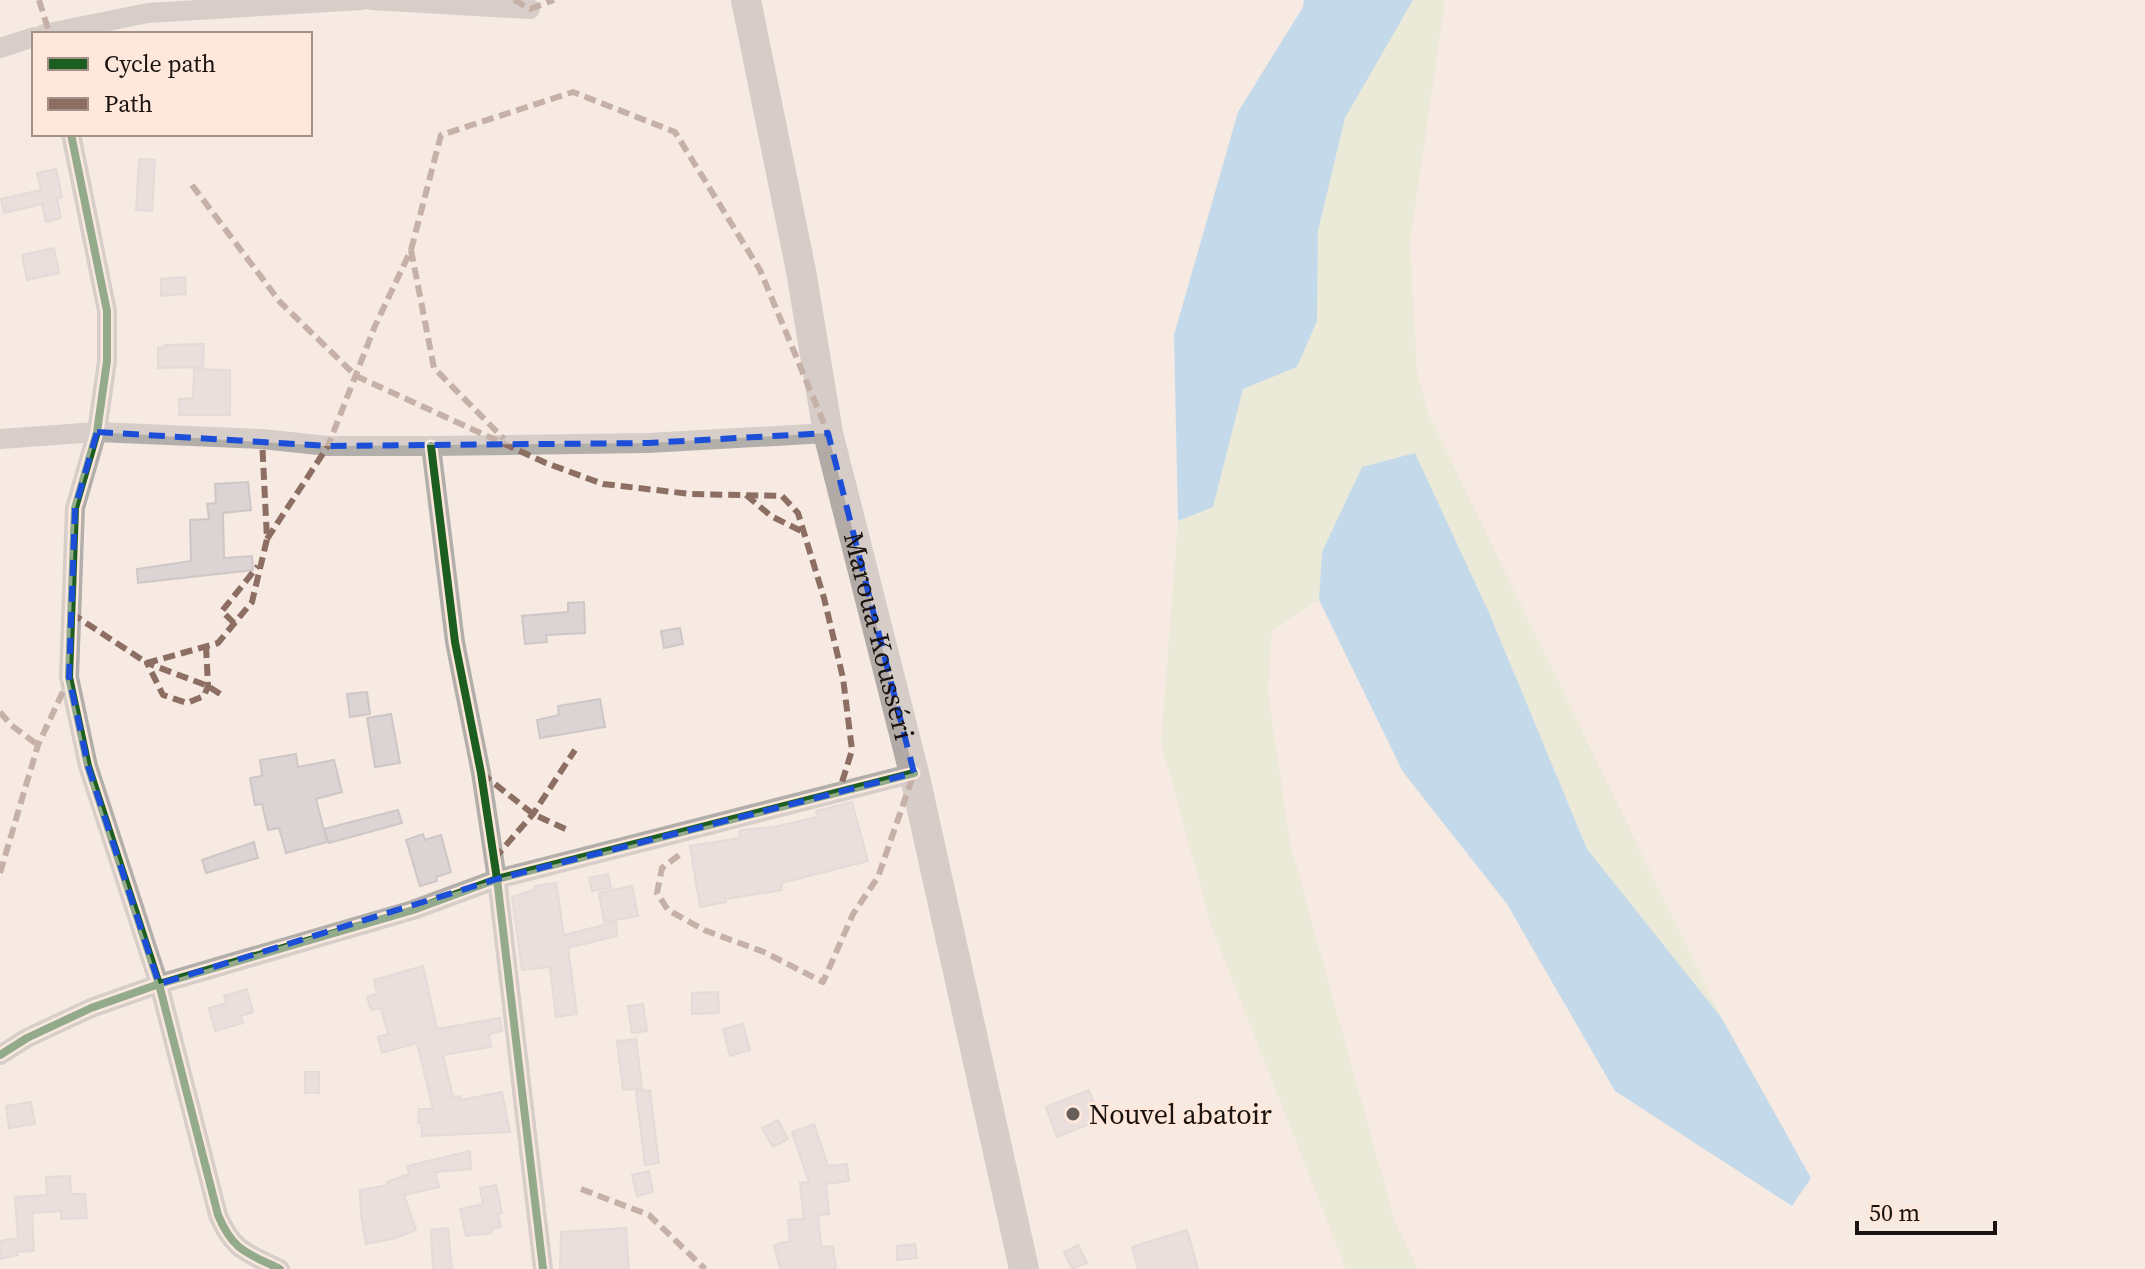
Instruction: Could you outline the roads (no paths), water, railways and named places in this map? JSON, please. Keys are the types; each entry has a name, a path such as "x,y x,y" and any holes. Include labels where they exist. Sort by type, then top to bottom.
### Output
{"highway":[{"name":"Maroua-Kousséri","path":"746,0 801,271 828,433 914,773 1024,1269"}],"street":[{"path":"54,32 148,13 362,0"},
{"path":"371,0 530,9"},
{"path":"0,48 32,38"},
{"path":"71,136 107,311 107,361 97,432 75,508 69,677 88,766 159,984 218,1215 226,1233 239,1249 280,1269"},
{"path":"0,439 97,432 262,439 328,446 431,446 648,443 828,433"},
{"path":"431,446 455,642 481,773 497,879 543,1269"},
{"path":"0,1055 27,1038 91,1008 159,984 413,910 497,879 914,773"}],"water":[{"path":"1304,0 1413,0 1345,118 1318,231 1317,321 1297,367 1243,389 1213,507 1178,521 1174,335 1238,112 1303,7"},
{"path":"1415,453 1490,615 1587,849 1721,1017 1811,1178 1792,1206 1615,1091 1507,904 1403,772 1319,600 1322,552 1362,467"}],"place":[{"name":"Nouvel abatoir","path":"1073,1114"}]}
